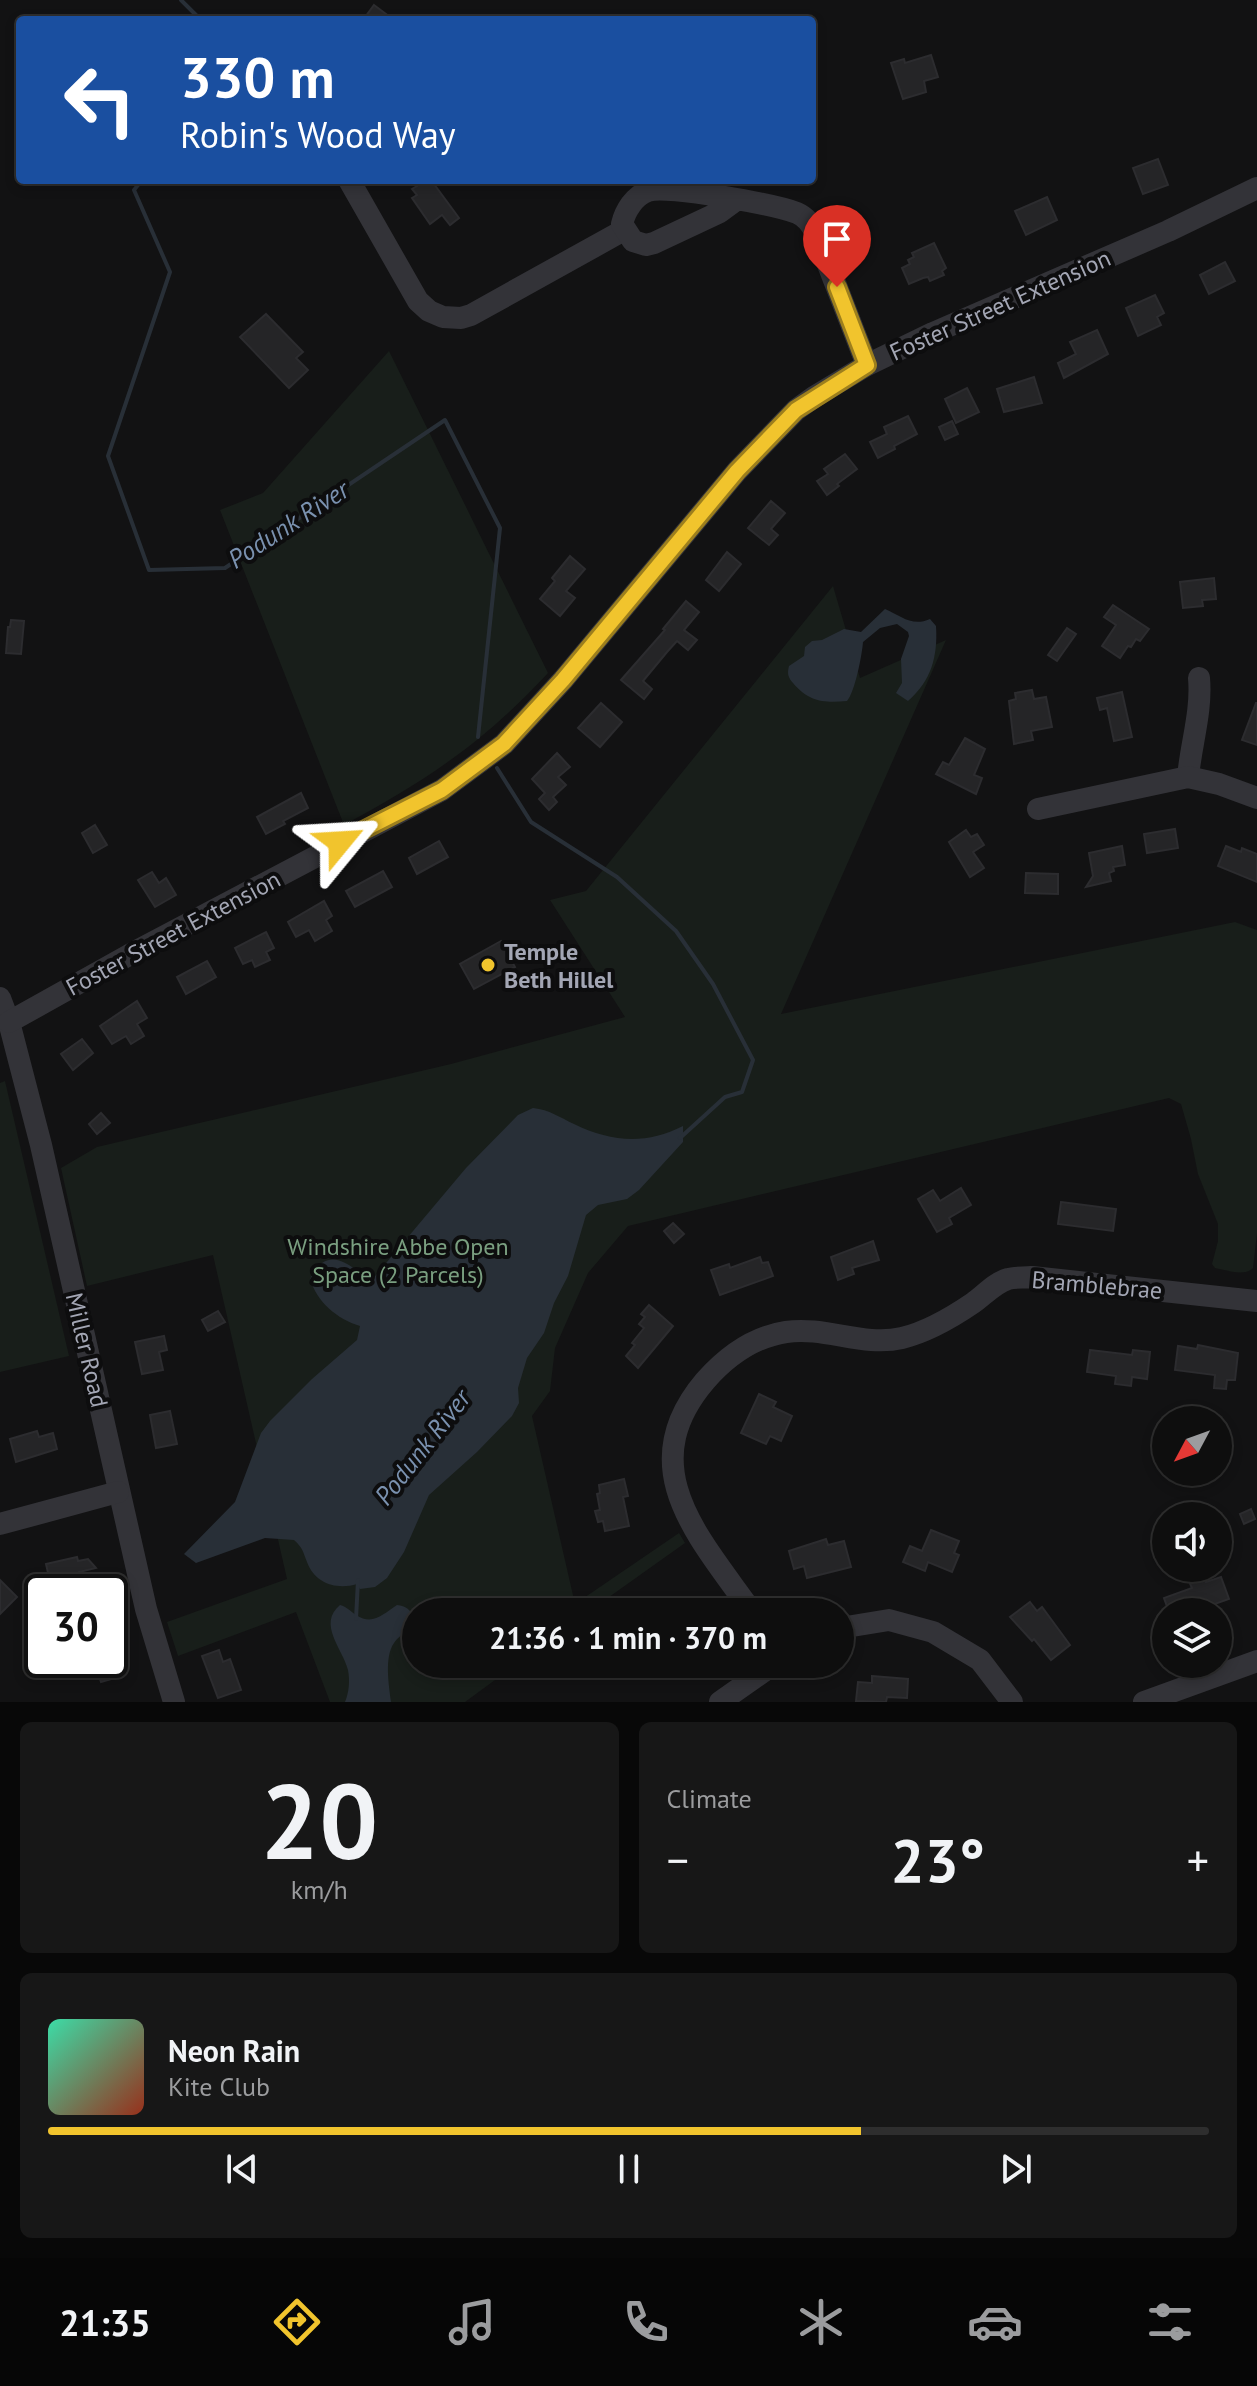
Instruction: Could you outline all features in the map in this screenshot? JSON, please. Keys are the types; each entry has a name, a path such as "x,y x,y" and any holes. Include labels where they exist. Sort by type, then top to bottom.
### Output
{"street":[{"path":"351,184 418,301 429,311 443,317 461,318 479,311 624,230"},
{"name":"Foster Street Extension","path":"9,1022 142,948 442,790 504,744 563,680 737,471 796,410 867,365 933,333 1168,231 1257,188"},
{"path":"735,201 720,212 654,243 646,245 633,241 624,230 626,212 637,197 649,190 662,189 735,201 788,211 806,218 815,231 867,365"},
{"path":"1188,777 1191,740 1201,701 1199,678"},
{"path":"1038,809 1188,777 1257,798"},
{"name":"Miller Road","path":"0,998 41,1145 146,1609 174,1702"},
{"name":"Bramblebrae","path":"742,1598 691,1526 679,1499 673,1470 672,1436 687,1402 714,1370 747,1343 788,1332 828,1333 866,1341 901,1338 935,1326 1005,1279 1032,1277 1257,1301"},
{"path":"0,1524 118,1492"},
{"path":"854,1626 889,1620 933,1632 980,1660 1012,1702"},
{"path":"1144,1702 1257,1661"},
{"path":"720,1702 754,1678"}],"green space":[{"path":"389,351 548,673 500,720 453,758 344,825 220,510 263,493"},
{"name":"Windshire Abbe Open Space (2 Parcels)","path":"833,586 860,678 946,640 781,1014 1235,922 1257,930 1257,1233 1253,1268 1235,1272 1215,1268 1212,1264 1218,1241 1218,1224 1198,1174 1181,1104 1169,1098 628,1226 588,1273 555,1348 550,1391 532,1416 574,1598 402,1598 402,1678 498,1678 465,1702 330,1702 296,1612 178,1656 167,1622 287,1579 213,1255 87,1286 61,1168 97,1147 451,1064 625,1017 550,900 586,891"},
{"path":"5,1081 69,1356 0,1372 0,1083"},
{"name":"Windshire Abbe Open Space (2 Parcels)","path":"679,1533 685,1543 608,1598 584,1598"}],"water":[{"path":"885,609 912,621 930,619 936,626 936,648 931,668 908,701 896,693 902,683 901,659 909,636 897,624 880,628 863,642 860,664 847,701 817,700 791,681 789,666 804,656 805,647 812,641 822,640 844,629 861,632"},
{"path":"533,1108 615,1138 656,1136 683,1126 683,1142 639,1190 627,1199 598,1205 586,1215 568,1276 554,1303 544,1333 527,1358 518,1388 519,1403 512,1416 429,1495 404,1552 387,1578 375,1587 360,1589 357,1584 328,1584 315,1576 294,1540 265,1538 196,1563 184,1554 235,1502 261,1433 270,1421 357,1340 360,1326 343,1319 329,1308 313,1287 310,1279 317,1268 324,1262 339,1260 371,1281 466,1168 518,1115"},
{"path":"340,1605 362,1618 373,1619 397,1605 402,1606 402,1635 394,1643 389,1656 391,1702 345,1702 349,1686 348,1670 331,1628 334,1612"}],"building":[{"path":"374,5 389,16 366,16"},
{"path":"931,55 938,77 924,81 926,92 903,99 891,63 904,59 905,63"},
{"path":"1158,159 1168,185 1143,194 1133,168"},
{"path":"434,184 459,218 450,225 442,215 430,224 412,198 417,195 412,189"},
{"path":"1047,197 1057,220 1026,235 1015,211"},
{"path":"934,243 946,268 942,271 944,275 909,284 902,268 910,264 908,260 914,257 912,253"},
{"path":"1225,262 1235,281 1209,294 1200,275"},
{"path":"1155,295 1164,313 1157,317 1161,325 1138,336 1126,308"},
{"path":"266,314 303,352 296,358 308,370 289,388 240,337"},
{"path":"1097,330 1108,354 1064,378 1058,363 1076,354 1070,342"},
{"path":"1034,377 1042,403 1004,412 997,389"},
{"path":"967,388 979,412 956,423 945,399"},
{"path":"908,416 917,434 878,458 870,442 887,434 884,427"},
{"path":"952,421 958,434 945,440 939,427"},
{"path":"845,454 857,469 827,495 817,481 828,474 824,469"},
{"path":"771,501 785,513 771,529 778,535 769,545 748,528"},
{"path":"727,552 741,564 719,591 706,580"},
{"path":"570,556 585,569 566,591 575,598 560,616 540,599"},
{"path":"1214,578 1216,599 1202,600 1203,606 1183,608 1180,582"},
{"path":"686,601 699,612 684,630 697,640 688,650 677,641 667,652 643,681 652,689 644,699 621,680"},
{"path":"1113,605 1149,629 1140,641 1136,639 1131,647 1128,646 1120,658 1102,646 1116,625 1104,617"},
{"path":"11,620 24,621 21,654 6,653"},
{"path":"1067,628 1076,634 1057,661 1048,655"},
{"path":"1032,690 1034,699 1046,697 1052,727 1031,731 1033,740 1014,744 1009,701 1016,699 1015,693"},
{"path":"1122,692 1132,737 1114,741 1107,708 1100,710 1097,698"},
{"path":"601,703 622,722 600,747 578,728"},
{"path":"1257,703 1257,745 1242,740"},
{"path":"965,738 985,749 974,775 982,778 976,794 936,774 943,762 949,765"},
{"path":"557,753 570,767 558,777 566,785 553,797 557,802 549,810 539,799 545,793 532,779"},
{"path":"301,793 308,808 266,834 257,817"},
{"path":"95,825 107,845 93,853 82,833"},
{"path":"1175,829 1178,848 1147,853 1144,834"},
{"path":"966,830 971,837 977,834 984,845 973,852 984,868 970,877 949,842"},
{"path":"439,841 448,857 417,874 409,858"},
{"path":"1122,846 1125,865 1113,867 1114,871 1109,873 1111,881 1086,887 1093,876 1089,853"},
{"path":"1226,846 1257,854 1257,882 1218,866"},
{"path":"383,871 392,887 355,907 346,891"},
{"path":"152,872 159,883 166,878 176,895 155,907 138,880"},
{"path":"1026,873 1058,874 1058,894 1025,893"},
{"path":"324,901 332,916 326,920 332,931 315,941 309,930 296,937 288,922"},
{"path":"266,932 274,948 266,952 270,960 255,967 252,960 243,964 235,948"},
{"name":"Temple Beth Hillel","path":"501,941 515,967 474,989 460,964"},
{"path":"207,961 216,977 186,994 177,977"},
{"path":"137,1001 147,1018 137,1024 144,1036 131,1044 126,1036 112,1044 100,1026"},
{"path":"82,1039 93,1053 73,1070 61,1054"},
{"path":"101,1113 110,1123 97,1134 89,1124"},
{"path":"961,1188 971,1205 949,1218 952,1224 937,1232 918,1199 933,1190 940,1201"},
{"path":"1061,1202 1116,1209 1113,1231 1058,1224"},
{"path":"673,1223 684,1234 674,1243 664,1231"},
{"path":"873,1241 879,1260 852,1268 854,1274 838,1280 831,1257"},
{"path":"760,1257 762,1263 768,1262 773,1276 720,1295 711,1270 729,1264 730,1268"},
{"path":"649,1305 673,1326 638,1368 626,1356 644,1328 639,1324 645,1317 641,1314"},
{"path":"218,1311 225,1322 208,1331 202,1320"},
{"path":"164,1336 167,1350 159,1352 163,1370 142,1374 135,1342"},
{"path":"1198,1345 1238,1353 1235,1380 1227,1380 1226,1389 1214,1388 1215,1375 1175,1370 1178,1346 1197,1349"},
{"path":"1090,1350 1132,1355 1133,1350 1150,1352 1147,1379 1132,1377 1131,1386 1115,1384 1116,1376 1087,1372"},
{"path":"759,1394 776,1402 773,1407 792,1416 781,1441 770,1436 766,1444 741,1433"},
{"path":"170,1411 177,1444 156,1448 150,1415"},
{"path":"37,1431 39,1437 53,1433 57,1449 16,1462 10,1439"},
{"path":"624,1479 628,1496 623,1497 629,1526 605,1531 603,1521 598,1522 595,1511 600,1510 599,1485"},
{"path":"1251,1509 1255,1519 1244,1524 1240,1514"},
{"path":"931,1530 959,1541 954,1553 959,1555 952,1572 928,1562 925,1571 903,1562 910,1546 922,1551"},
{"path":"826,1539 828,1545 844,1541 851,1567 807,1578 804,1566 794,1569 789,1551"},
{"path":"77,1557 78,1561 88,1559 96,1568 80,1574 48,1574 46,1564"},
{"path":"0,1580 17,1597 0,1614"},
{"path":"1189,1582 1223,1582 1229,1598 1164,1598 1192,1588"},
{"path":"1030,1602 1037,1611 1042,1607 1070,1645 1051,1660 1010,1617"},
{"path":"219,1650 223,1662 230,1659 241,1690 218,1698 202,1656"},
{"path":"872,1676 908,1679 907,1698 887,1697 886,1702 856,1701 858,1682 872,1683"}],"waterway":[{"name":"Podunk River","path":"181,0 197,16"},
{"name":"Podunk River","path":"139,184 134,190 170,272 108,456 149,570 225,568 445,420 500,528 478,737"},
{"name":"Podunk River","path":"497,768 531,822 617,877 676,931 713,984 753,1060 742,1092 725,1097 680,1138"},
{"name":"Podunk River","path":"356,1619 358,1580"}],"place":[{"name":"Temple Beth Hillel","path":"488,965"}],"route":[{"path":"340,842 442,790 504,744 563,680 737,471 796,410 867,365 837,287"}]}
